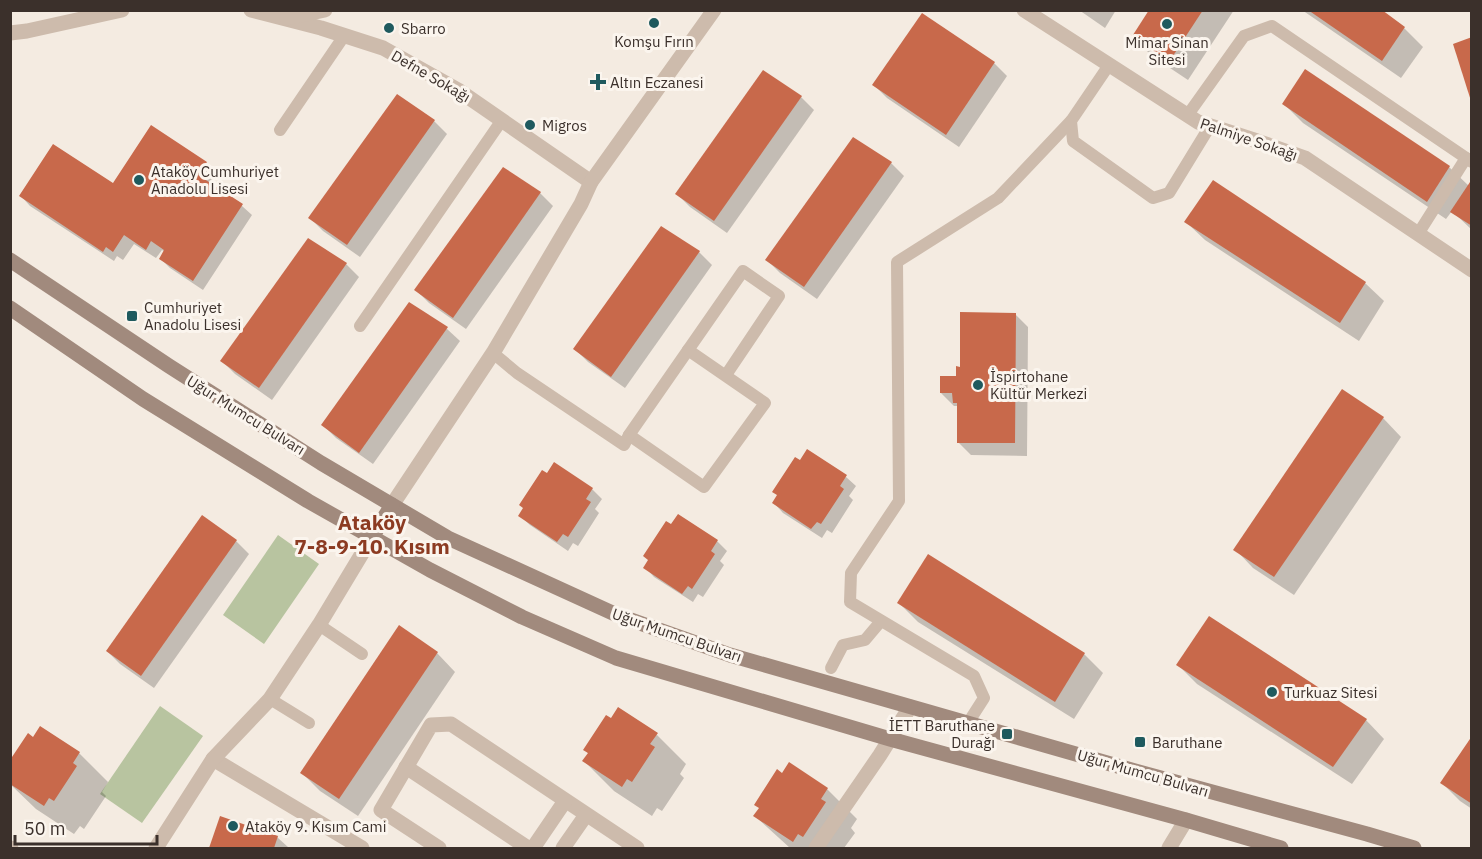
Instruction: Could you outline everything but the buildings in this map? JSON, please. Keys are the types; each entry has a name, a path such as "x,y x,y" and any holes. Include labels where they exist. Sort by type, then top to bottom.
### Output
{"main road":[{"name":"Uğur Mumcu Bulvarı","path":"10,260 169,366 321,463 448,538 617,615 730,655 1414,849"},
{"path":"10,308 143,399 308,501 430,570 522,617 616,658 890,739 1186,820 1281,849"},
{"path":"372,537 392,504"}],"street":[{"path":"10,33 122,10"},
{"name":"Defne Sokağı","path":"251,10 383,48 458,90 591,182"},
{"path":"284,19 325,10"},
{"path":"392,504 493,353 591,182 714,10"},
{"name":"Palmiye Sokağı","path":"1024,10 1198,123 1305,158 1472,270"},
{"path":"156,849 213,759 270,699 319,625 372,537"},
{"path":"816,849 910,707"},
{"path":"440,849 381,810 431,725 451,724 638,849"},
{"path":"213,759 362,849"},
{"path":"406,767 528,849"},
{"path":"533,849 565,801"},
{"path":"563,849 586,814"},
{"path":"1169,849 1186,820"}],"lane":[{"path":"1187,116 1244,36 1272,27 1469,160 1418,234"},
{"path":"280,130 344,36"},
{"path":"968,723 984,698 974,676 850,602 851,573 899,501 897,262 998,198 1071,121 1109,65"},
{"path":"360,326 502,120"},
{"path":"1071,121 1073,141 1153,198 1169,193 1210,126"},
{"path":"493,353 517,373 624,445 742,271 779,296 726,375"},
{"path":"629,435 704,487 765,403 688,350"},
{"path":"831,668 843,645 865,640 881,621"},
{"path":"319,625 362,654"},
{"path":"270,699 309,723"}],"green space":[{"path":"278,535 319,564 264,644 223,615"},
{"path":"160,706 203,736 142,823 100,794"}],"place":[{"name":"Komşu Fırın","path":"654,23"},
{"name":"Mimar Sinan Sitesi","path":"1167,24"},
{"name":"Sbarro","path":"389,28"},
{"name":"Altın Eczanesi","path":"598,82"},
{"name":"Migros","path":"530,125"},
{"name":"Ataköy Cumhuriyet Anadolu Lisesi","path":"139,180"},
{"name":"Cumhuriyet Anadolu Lisesi","path":"132,316"},
{"name":"İspirtohane Kültür Merkezi","path":"978,385"},
{"name":"Turkuaz Sitesi","path":"1272,692"},
{"name":"İETT Baruthane Durağı","path":"1007,734"},
{"name":"Baruthane","path":"1140,742"},
{"name":"Ataköy 9. Kısım Cami","path":"233,826"}],"district":[{"name":"Ataköy 7-8-9-10. Kısım","path":"372,534"}]}
